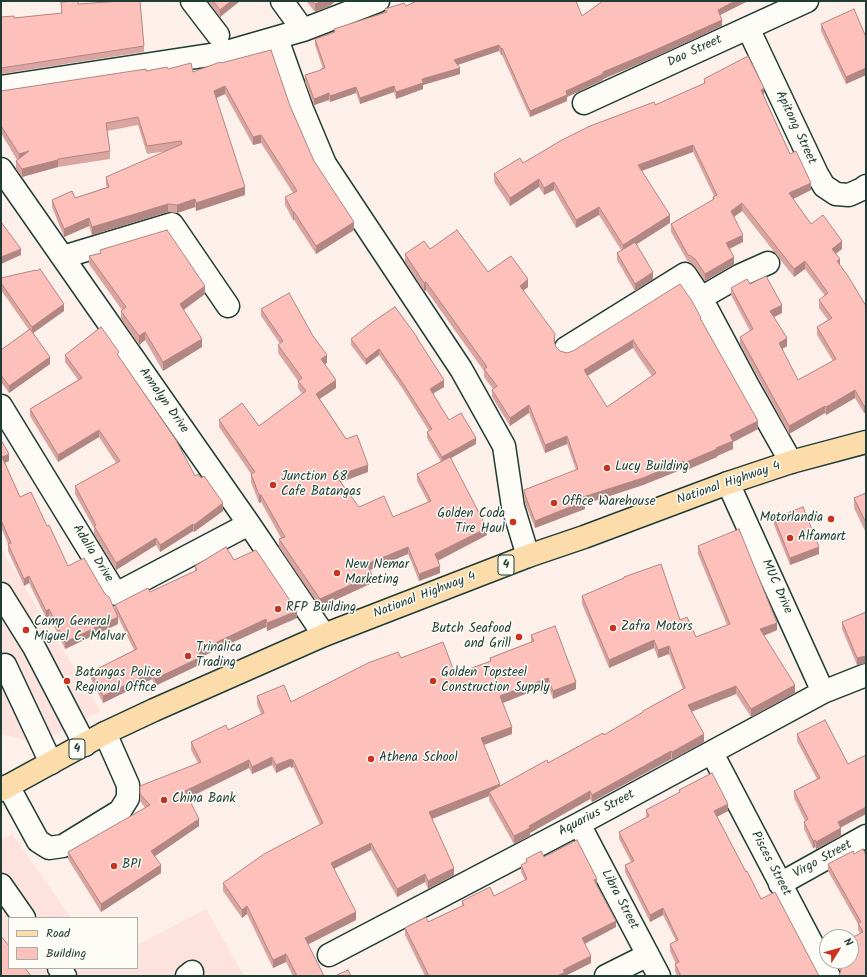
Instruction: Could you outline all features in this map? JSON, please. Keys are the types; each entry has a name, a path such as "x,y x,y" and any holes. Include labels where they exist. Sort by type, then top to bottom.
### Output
{"main road":[{"name":"National Highway 4","path":"4,788 105,733 324,635 528,556 728,482 791,462 866,442"}],"street":[{"path":"192,1 218,35"},
{"path":"282,1 303,30"},
{"path":"1,87 223,53 277,39 378,1"},
{"name":"Dao Street","path":"584,103 807,1"},
{"name":"Apitong Street","path":"748,28 824,186 836,194 849,194 866,186"},
{"path":"277,39 302,109 325,164 461,369 504,446 514,507 528,556"},
{"name":"Annalyn Drive","path":"1,169 324,635"},
{"path":"63,257 172,224 228,306"},
{"path":"701,298 739,276 768,263"},
{"path":"566,348 685,274 701,298 791,462"},
{"name":"Adalia Drive","path":"1,406 116,594 248,524"},
{"name":"MUC Drive","path":"728,482 823,692"},
{"path":"1,594 34,647 85,745"},
{"path":"34,647 3,664 51,763"},
{"name":"Aquarius Street","path":"329,955 579,824 823,692 866,675"},
{"path":"4,788 38,841 49,848 63,846 120,811 128,798 128,785 105,733"},
{"name":"Pisces Street","path":"712,753 829,976"},
{"name":"Libra Street","path":"579,824 659,976"},
{"name":"Virgo Street","path":"780,884 866,836"},
{"path":"1,885 23,917"},
{"path":"606,976 648,955"}],"shaded area":[{"name":"Camp General Miguel C. Malvar","path":"1,549 101,711 38,743 1,734"},
{"path":"12,834 70,917 8,917 8,969 138,969 138,944 206,909 244,976 1,976 1,840"}],"building":[{"path":"78,1 78,4 140,1 144,46 1,68 1,17 14,16 14,18 62,13 61,2"},
{"path":"213,1 231,1 220,10"},
{"path":"312,1 323,1 315,4"},
{"path":"417,1 576,1 582,16 603,1 735,1 718,10 722,20 603,72 603,74 566,91 567,95 530,111 502,48 501,49 499,45 454,60 460,68 422,79 423,83 396,92 394,86 360,98 356,87 330,96 329,93 314,99 305,75 325,68 315,39 335,32 334,29 387,12 385,9 404,3 406,6"},
{"path":"854,9 866,37 866,68 846,77 821,24"},
{"path":"271,50 290,106 314,161 354,222 316,246 293,212 285,197 297,191 261,135 253,137 225,86 214,91 245,187 196,203 195,199 177,205 168,204 92,227 89,218 64,229 52,200 72,191 75,198 109,187 106,177 182,144 181,141 147,146 138,117 106,123 110,151 58,159 22,169 16,161 29,151 19,154 1,126 1,91 146,69 146,71 167,67 168,69 191,63 193,72 220,62 221,63"},
{"path":"748,56 764,88 761,90 790,154 796,151 811,183 789,193 811,224 823,215 842,241 832,249 840,259 837,261 866,306 866,405 864,406 855,390 789,426 740,337 753,329 731,288 747,279 750,284 766,276 782,305 770,311 787,338 779,343 798,380 836,359 817,327 832,318 819,300 828,293 805,261 794,269 742,203 731,211 743,235 726,243 734,257 705,274 695,259 688,255 671,224 714,199 713,197 717,195 693,145 638,165 670,215 623,245 599,207 576,220 554,182 544,188 539,179 510,198 494,174 520,158 523,163 562,140 590,126 654,102 655,105 705,83 704,79"},
{"path":"1,222 21,249 1,257"},
{"path":"167,230 205,286 180,304 202,339 163,362 145,332 139,336 121,311 126,307 89,256 101,253 100,250"},
{"path":"457,230 488,272 511,256 528,279 520,286 555,334 554,341 556,347 560,351 567,353 573,351 680,284 692,301 758,421 730,435 733,441 716,448 717,449 684,463 683,461 643,478 583,497 585,501 535,521 524,490 578,469 567,436 545,445 529,405 510,418 492,390 497,386 484,369 487,367 426,282 424,283 405,254 424,241 430,249","holes":["633,340 656,373 607,407 584,370"]},
{"path":"635,242 653,272 635,284 617,253"},
{"path":"40,269 64,304 32,327 1,283 1,278 37,271"},
{"path":"289,293 313,336 327,355 321,359 336,380 316,394 346,439 357,435 368,465 336,476 359,507 384,496 393,517 431,501 417,474 450,457 487,528 435,554 440,566 419,574 408,547 367,564 372,575 320,599 279,539 285,537 261,495 259,495 251,474 255,472 219,420 242,403 259,426 306,391 298,381 302,378 278,345 283,341 261,309"},
{"path":"395,307 417,337 444,380 430,389 449,420 461,413 476,438 442,457 427,432 432,429 379,349 366,359 351,339"},
{"path":"101,327 119,352 117,354 176,440 195,476 198,474 201,478 204,476 223,503 194,525 193,524 160,545 156,538 116,563 94,526 96,525 75,486 120,461 99,430 58,455 30,409 82,378 65,355"},
{"path":"30,329 50,357 9,386 1,375 1,350"},
{"path":"1,440 9,454 2,457 20,497 31,492 47,526 49,525 68,566 84,558 105,594 109,597 118,617 65,642 49,609 46,611 29,576 24,579 8,544 11,543 1,520"},
{"path":"866,493 866,523 854,498"},
{"path":"803,507 819,547 790,558 774,518"},
{"path":"739,529 777,623 760,629 795,685 751,709 736,686 688,705 704,734 592,795 590,791 529,826 530,828 514,836 489,792 547,760 548,763 603,733 604,735 685,688 669,646 658,650 654,640 609,660 582,596 624,577 661,564 680,620 687,617 696,637 730,624 698,546"},
{"path":"226,547 234,560 256,550 297,611 267,623 266,619 198,651 201,657 155,679 152,672 103,696 91,672 137,649 115,605 148,588 150,592 197,570 195,566"},
{"path":"866,612 866,656 857,658 842,622"},
{"path":"555,626 576,682 553,691 548,678 500,696 512,727 481,738 500,784 429,812 454,868 428,881 425,874 397,889 371,843 331,863 356,912 305,938 324,976 297,976 286,954 273,960 247,906 242,910 223,883 264,854 323,823 293,760 291,759 276,765 272,757 252,767 249,760 185,791 199,819 151,851 161,865 101,904 68,852 150,805 140,794 140,786 201,762 191,742 226,725 228,730 264,713 257,696 284,685 291,702 368,663 398,652 401,658 443,642 455,674 491,661 490,658 534,641 531,635"},
{"path":"825,720 848,764 866,755 866,807 838,822 841,828 816,842 815,840 813,841 804,822 808,819 794,791 820,778 797,734"},
{"path":"712,773 728,804 714,811 746,872 747,871 761,899 775,892 819,976 681,976 675,964 679,962 670,944 678,940 663,908 650,915 625,865 634,861 619,832 649,816 646,810 680,792 679,790"},
{"path":"577,840 597,879 594,880 616,921 582,938 591,956 563,970 565,972 557,976 429,976 405,928 426,917 428,922 464,905 462,901 490,887 494,896 527,879 521,865 527,862 526,859 541,851 544,857"},
{"path":"863,849 866,855 866,976 839,976 841,969 859,969 859,934 863,932 858,923 861,922 828,864 853,851 854,854"},
{"path":"1,936 8,945 8,969 26,969 31,976 1,976"},
{"path":"348,970 351,976 335,976"}],"place":[{"name":"Lucy Building","path":"607,468"},
{"name":"Junction 68 Cafe Batangas","path":"273,485"},
{"name":"Office Warehouse","path":"554,503"},
{"name":"Motorlandia","path":"831,519"},
{"name":"Golden Coda Tire Haul","path":"513,522"},
{"name":"Alfamart","path":"790,538"},
{"name":"New Nemar Marketing","path":"337,573"},
{"name":"RFP Building","path":"278,609"},
{"name":"Zafra Motors","path":"613,628"},
{"name":"Camp General Miguel C. Malvar","path":"26,630"},
{"name":"Butch Seafood and Grill","path":"519,637"},
{"name":"Trinalica Trading","path":"188,656"},
{"name":"Batangas Police Regional Office","path":"67,681"},
{"name":"Golden Topsteel Construction Supply","path":"433,681"},
{"name":"Athena School","path":"371,759"},
{"name":"China Bank","path":"164,800"},
{"name":"BPI","path":"114,866"}]}
